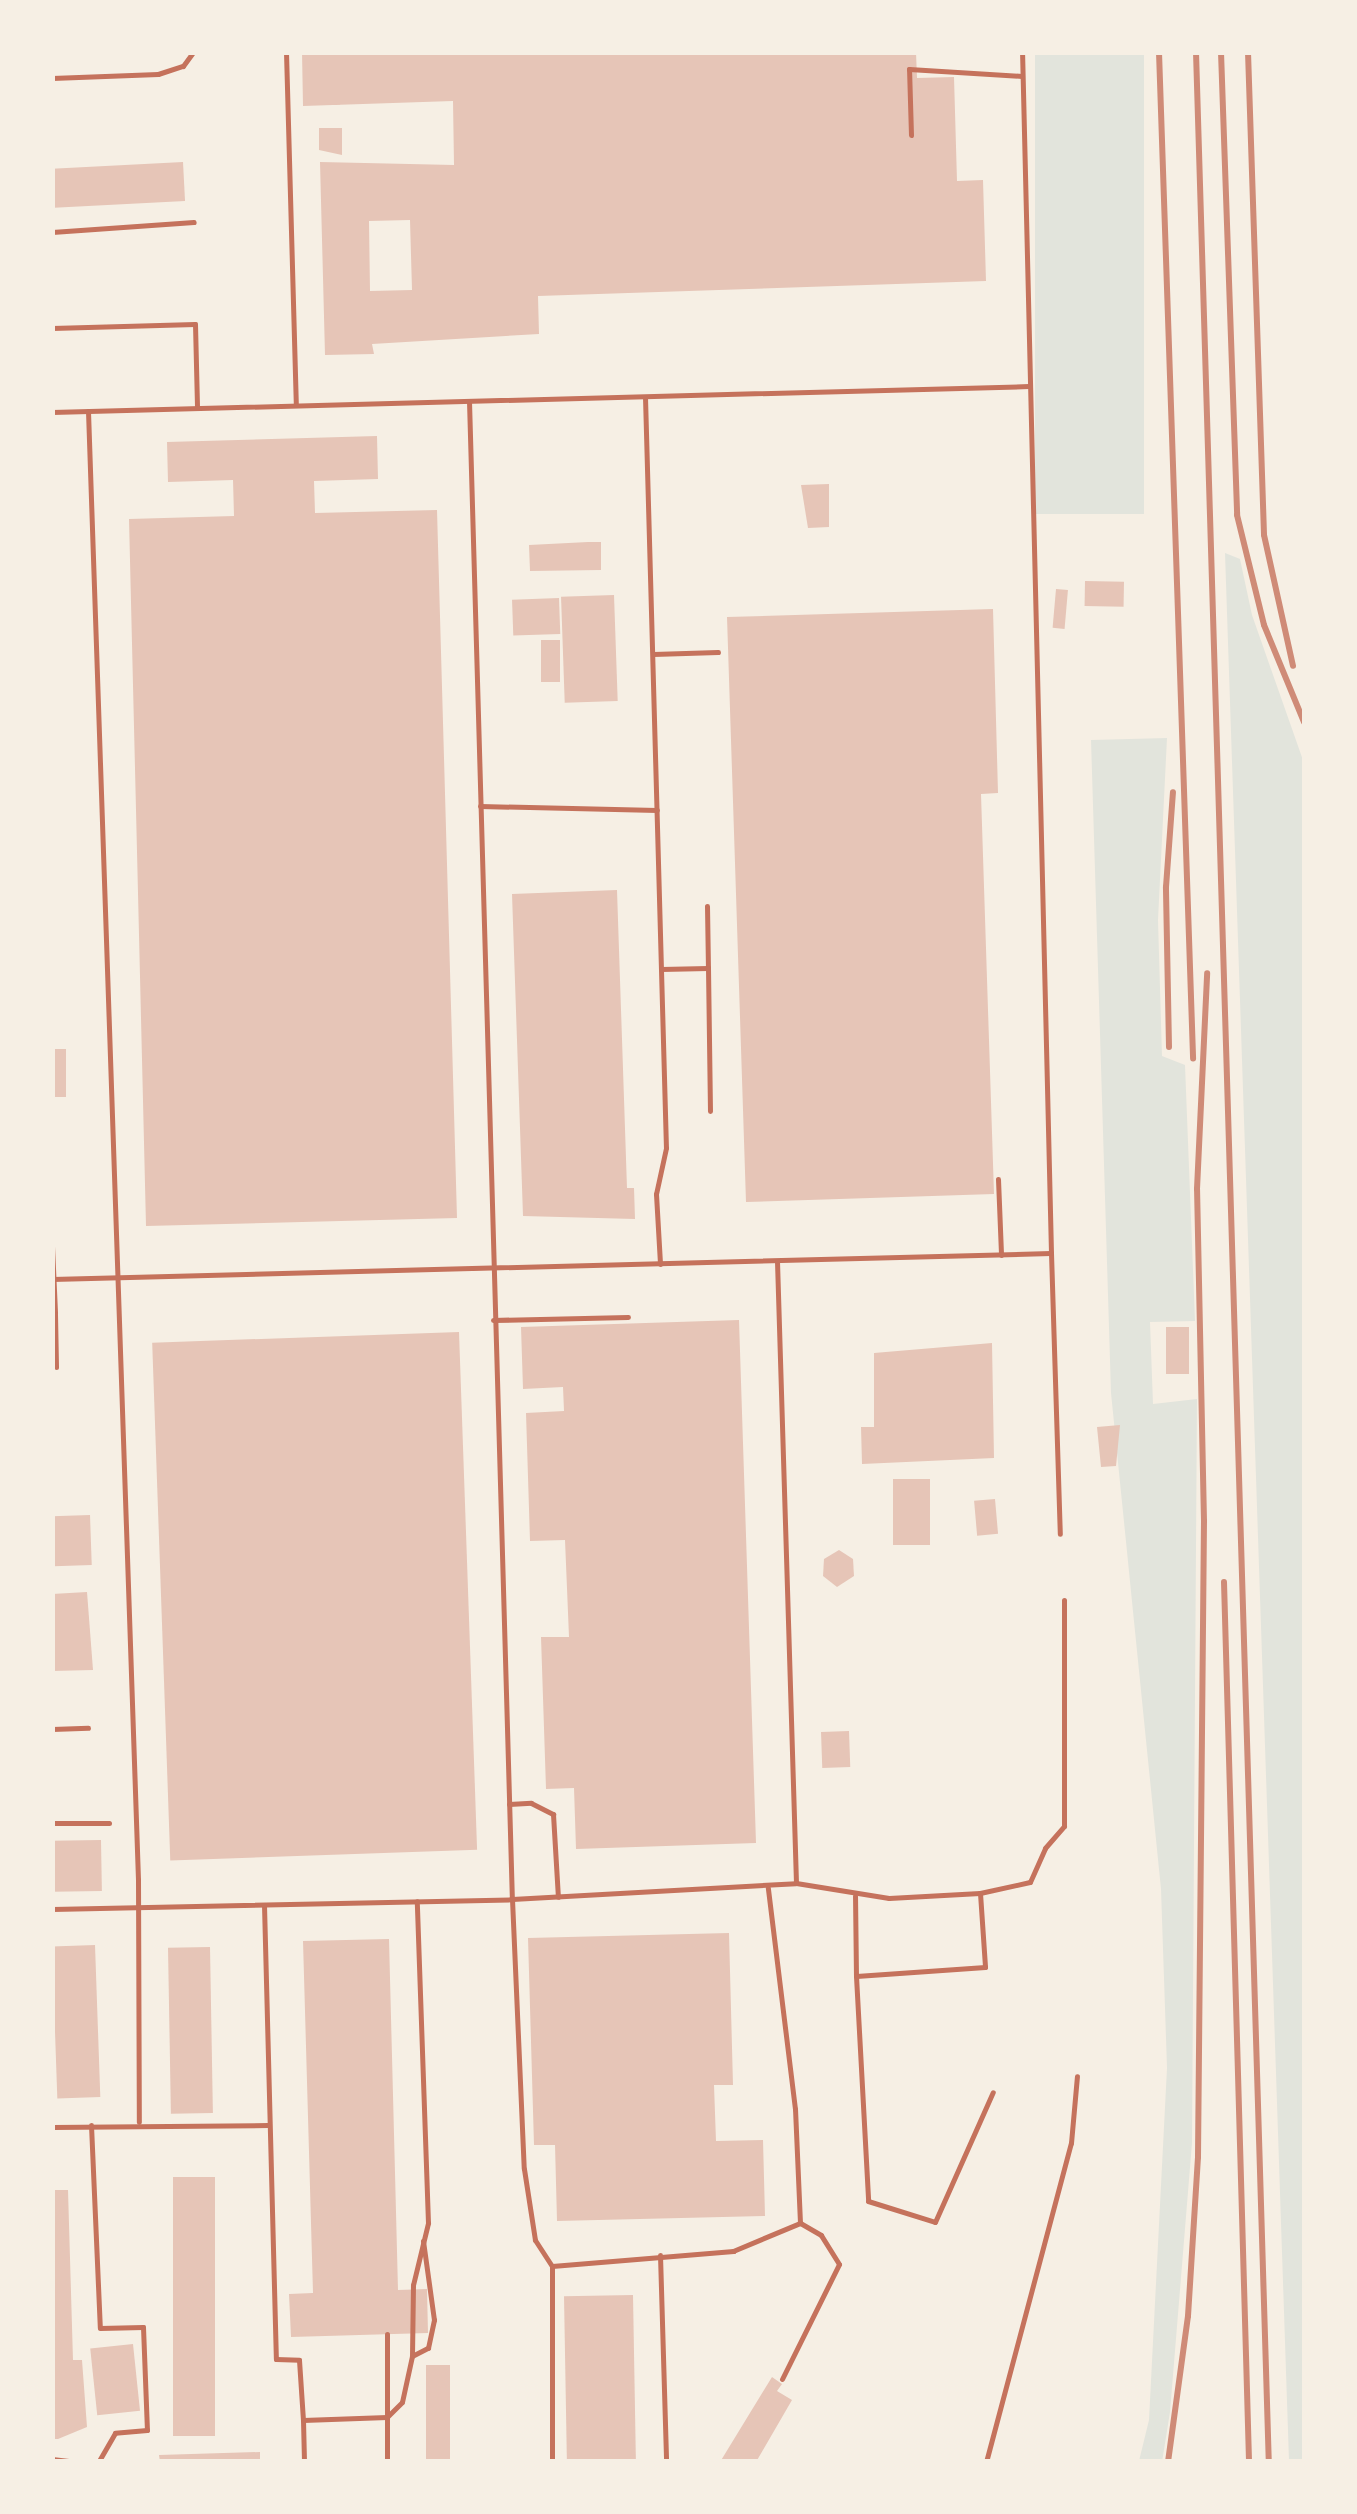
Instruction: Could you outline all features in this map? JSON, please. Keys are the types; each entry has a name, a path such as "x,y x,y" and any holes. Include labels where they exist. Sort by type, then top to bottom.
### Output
{"lane":[{"path":"52,78 158,74 184,66 193,52"},
{"path":"286,52 296,406"},
{"path":"1022,52 1060,1534"},
{"path":"911,135 909,69 1022,76"},
{"path":"52,232 194,222"},
{"path":"52,328 196,324 197,408"},
{"path":"52,412 1029,386"},
{"path":"646,396 666,1148 656,1194 660,1264"},
{"path":"469,401 512,1898 524,2170 535,2240 552,2266 552,2462"},
{"path":"88,411 139,2122"},
{"path":"653,654 718,652"},
{"path":"479,806 657,810"},
{"path":"707,906 710,1111"},
{"path":"661,968 708,968"},
{"path":"998,1179 1001,1255"},
{"path":"52,1246 56,1367"},
{"path":"53,1280 1051,1253"},
{"path":"777,1260 796,1883"},
{"path":"493,1320 628,1317"},
{"path":"52,1909 512,1898 768,1888 796,1883 855,1896 980,1894 1030,1882 1045,1848 1064,1826 1064,1600"},
{"path":"52,1729 88,1728"},
{"path":"509,1804 531,1803 553,1814 558,1896"},
{"path":"52,1823 109,1822"},
{"path":"768,1888 795,2109 800,2222"},
{"path":"856,1976 985,1967 980,1894"},
{"path":"855,1896 868,2202 935,2222 994,2092"},
{"path":"304,2420 387,2417 402,2402 412,2356 413,2285 428,2223 417,1901"},
{"path":"264,1905 276,2359 299,2360 304,2462"},
{"path":"986,2462 1072,2143 1077,2076"},
{"path":"52,2126 139,2122 268,2125"},
{"path":"91,2125 100,2328 142,2327 146,2430 115,2433 98,2462"},
{"path":"552,2266 660,2254 733,2251 800,2222"},
{"path":"782,2379 839,2264 821,2236 800,2222"},
{"path":"412,2356 428,2348 434,2320 423,2240"},
{"path":"660,2254 666,2462"},
{"path":"387,2334 387,2462"},
{"path":"52,2459 75,2462"}],"shaded area":[{"path":"1035,53 1144,53 1144,514 1035,514"},
{"path":"1225,553 1240,559 1252,615 1304,763 1304,2462 1289,2461"},
{"path":"1167,738 1158,920 1162,1056 1185,1065 1195,1321 1150,1322 1153,1404 1197,1399 1192,2143 1170,2412 1162,2462 1139,2461 1149,2420 1167,2068 1161,1889 1111,1393 1091,740"}],"building":[{"path":"302,52 916,52 917,78 954,77 957,181 983,180 986,281 538,296 539,334 372,344 374,354 325,355 320,162 454,165 453,101 303,106","holes":["410,220 412,290 370,291 369,221"]},
{"path":"319,128 342,128 342,155 319,150"},
{"path":"183,162 185,201 54,208 52,169"},
{"path":"377,436 378,479 314,481 315,513 437,510 457,1218 146,1226 129,519 234,516 233,480 168,482 167,442"},
{"path":"829,484 829,527 808,528 801,485"},
{"path":"601,542 601,570 530,571 529,545"},
{"path":"1085,581 1124,582 1124,607 1085,606"},
{"path":"1056,589 1068,590 1065,629 1053,628"},
{"path":"614,595 618,701 565,703 561,597"},
{"path":"559,598 560,634 513,636 512,600"},
{"path":"993,609 998,793 981,794 994,1194 746,1202 727,617"},
{"path":"541,640 560,640 560,682 541,682"},
{"path":"617,890 627,1188 634,1188 635,1219 523,1216 512,894"},
{"path":"52,1049 66,1049 66,1097 52,1097"},
{"path":"739,1320 756,1843 576,1849 574,1788 546,1789 541,1637 569,1637 565,1540 530,1541 526,1413 564,1411 563,1387 523,1389 521,1327"},
{"path":"1166,1327 1189,1327 1189,1374 1166,1374"},
{"path":"459,1332 477,1850 170,1860 152,1343"},
{"path":"992,1343 994,1458 862,1464 861,1427 874,1427 874,1353"},
{"path":"1120,1425 1116,1466 1101,1467 1097,1427"},
{"path":"893,1479 930,1479 930,1545 893,1545"},
{"path":"995,1499 998,1534 977,1536 974,1501"},
{"path":"90,1515 92,1565 54,1566 52,1516"},
{"path":"839,1550 853,1559 854,1576 837,1587 823,1576 824,1559"},
{"path":"87,1592 93,1670 52,1671 52,1594"},
{"path":"849,1731 850,1767 822,1768 821,1732"},
{"path":"101,1840 102,1891 53,1892 52,1841"},
{"path":"729,1933 733,2085 714,2085 716,2141 763,2140 765,2216 557,2221 555,2145 534,2145 528,1938"},
{"path":"389,1939 398,2290 427,2289 428,2333 291,2337 289,2294 313,2293 303,1941"},
{"path":"95,1945 100,2097 57,2098 52,1947"},
{"path":"210,1947 213,2113 171,2114 168,1948"},
{"path":"173,2177 215,2177 215,2436 173,2436"},
{"path":"52,2190 68,2190 73,2360 82,2360 87,2427 58,2439 52,2439"},
{"path":"633,2295 636,2462 567,2462 564,2296"},
{"path":"133,2344 140,2411 97,2415 90,2348"},
{"path":"426,2365 450,2365 450,2462 426,2462"},
{"path":"772,2377 782,2384 777,2391 792,2400 756,2462 720,2462"},
{"path":"260,2452 260,2462 160,2462 159,2455"}],"railway":[{"path":"1159,52 1193,1058"},
{"path":"1196,52 1269,2462"},
{"path":"1221,52 1237,515 1264,625 1304,722"},
{"path":"1248,52 1264,535 1293,666"},
{"path":"1169,1047 1166,887 1173,792"},
{"path":"1168,2462 1188,2316 1198,2157 1204,1521 1197,1189 1207,973"},
{"path":"1224,1582 1249,2462"}]}
